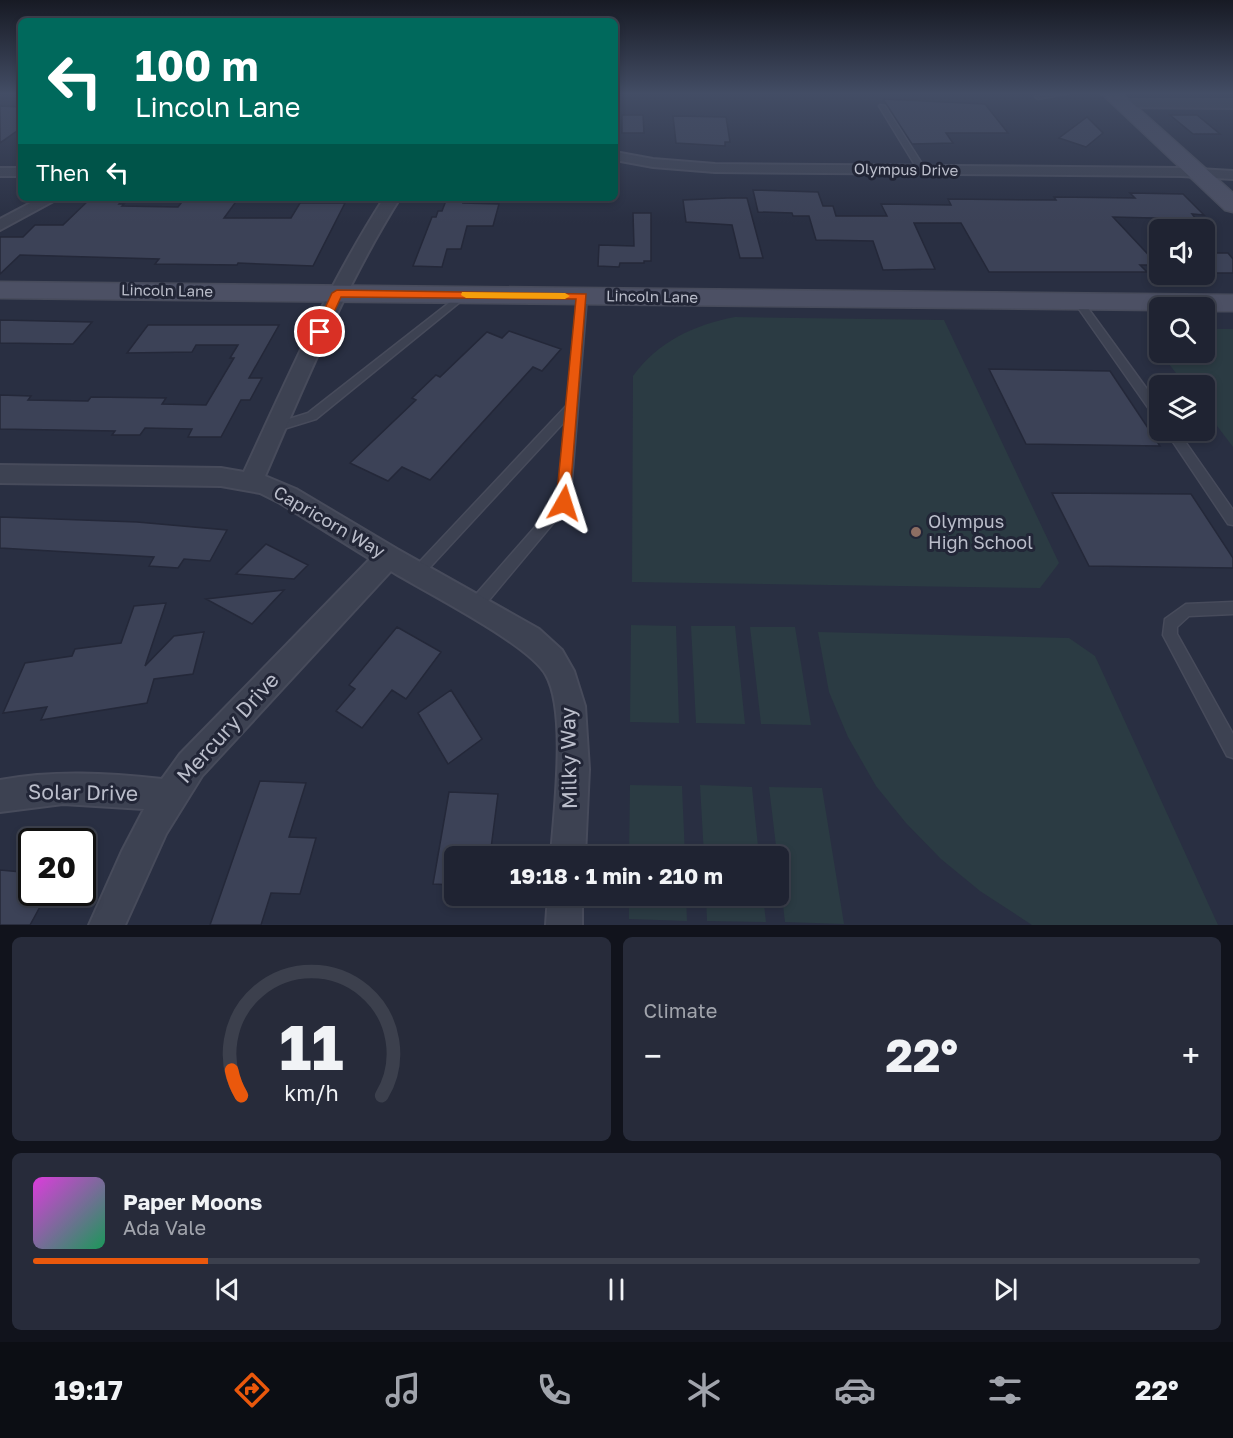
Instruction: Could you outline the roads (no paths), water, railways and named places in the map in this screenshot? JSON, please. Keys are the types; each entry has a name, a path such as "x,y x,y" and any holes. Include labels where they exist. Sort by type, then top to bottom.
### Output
{"street":[{"path":"1157,136 1233,205"},
{"name":"Olympus Drive","path":"618,157 653,163 698,167 1233,175"},
{"path":"0,172 18,172"},
{"path":"0,225 45,201"},
{"path":"252,481 337,293 364,241 390,201"},
{"name":"Lincoln Lane","path":"0,290 1233,303"},
{"name":"Capricorn Way","path":"0,474 207,477 252,481 288,496 529,638"},
{"name":"Mercury Drive","path":"107,925 149,829 167,796 215,738 388,557"},
{"name":"Milky Way","path":"529,638 552,659 560,671 570,706 573,769 568,846"},
{"name":"Solar Drive","path":"0,796 50,788 126,791 167,796"},
{"path":"564,925 565,906"}],"lane":[{"path":"901,136 922,170"},
{"path":"276,427 312,416 463,295"},
{"path":"475,606 564,503 582,296"},
{"path":"1079,302 1149,401"},
{"path":"417,572 573,405"},
{"path":"1178,441 1233,520"},
{"path":"1233,608 1186,610 1177,615 1170,624 1170,635 1233,750"}],"place":[{"name":"Olympus High School","path":"916,532"}]}
